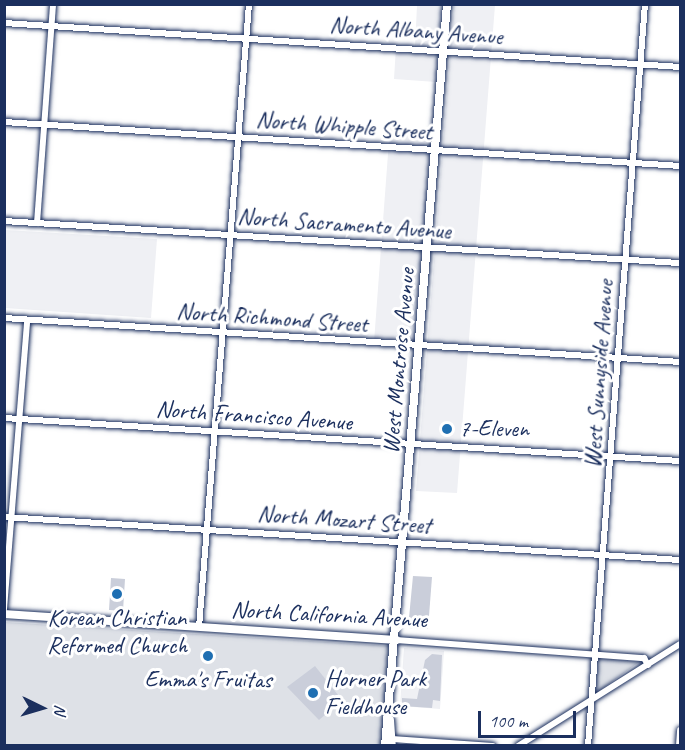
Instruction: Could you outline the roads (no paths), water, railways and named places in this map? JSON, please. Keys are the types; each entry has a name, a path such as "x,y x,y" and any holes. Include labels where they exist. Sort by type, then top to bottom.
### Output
{"main road":[{"name":"West Montrose Avenue","path":"392,741 390,720 447,4"},
{"name":"North California Avenue","path":"4,614 396,640"},
{"name":"West Montrose Avenue","path":"390,720 392,741"}],"street":[{"path":"37,223 53,4"},
{"path":"199,627 249,4"},
{"name":"West Sunnyside Avenue","path":"588,746 645,4"},
{"name":"North Albany Avenue","path":"4,23 681,67"},
{"name":"North Whipple Street","path":"4,122 681,166"},
{"name":"North Sacramento Avenue","path":"4,221 681,263"},
{"name":"North Richmond Street","path":"4,318 681,362"},
{"path":"4,609 8,517 20,419 27,320"},
{"name":"North Francisco Avenue","path":"4,418 681,461"},
{"name":"North Mozart Street","path":"8,517 681,560"},
{"name":"North California Avenue","path":"396,640 595,653 644,658 648,665"},
{"path":"518,746 681,644"},
{"path":"679,746 681,730"},
{"path":"392,741 493,746"}],"place":[{"name":"7-Eleven","path":"447,429"},
{"name":"Korean Christian Reformed Church","path":"117,594"},
{"name":"Emma's Fruitas","path":"208,656"},
{"name":"Horner Park Fieldhouse","path":"313,693"}]}
